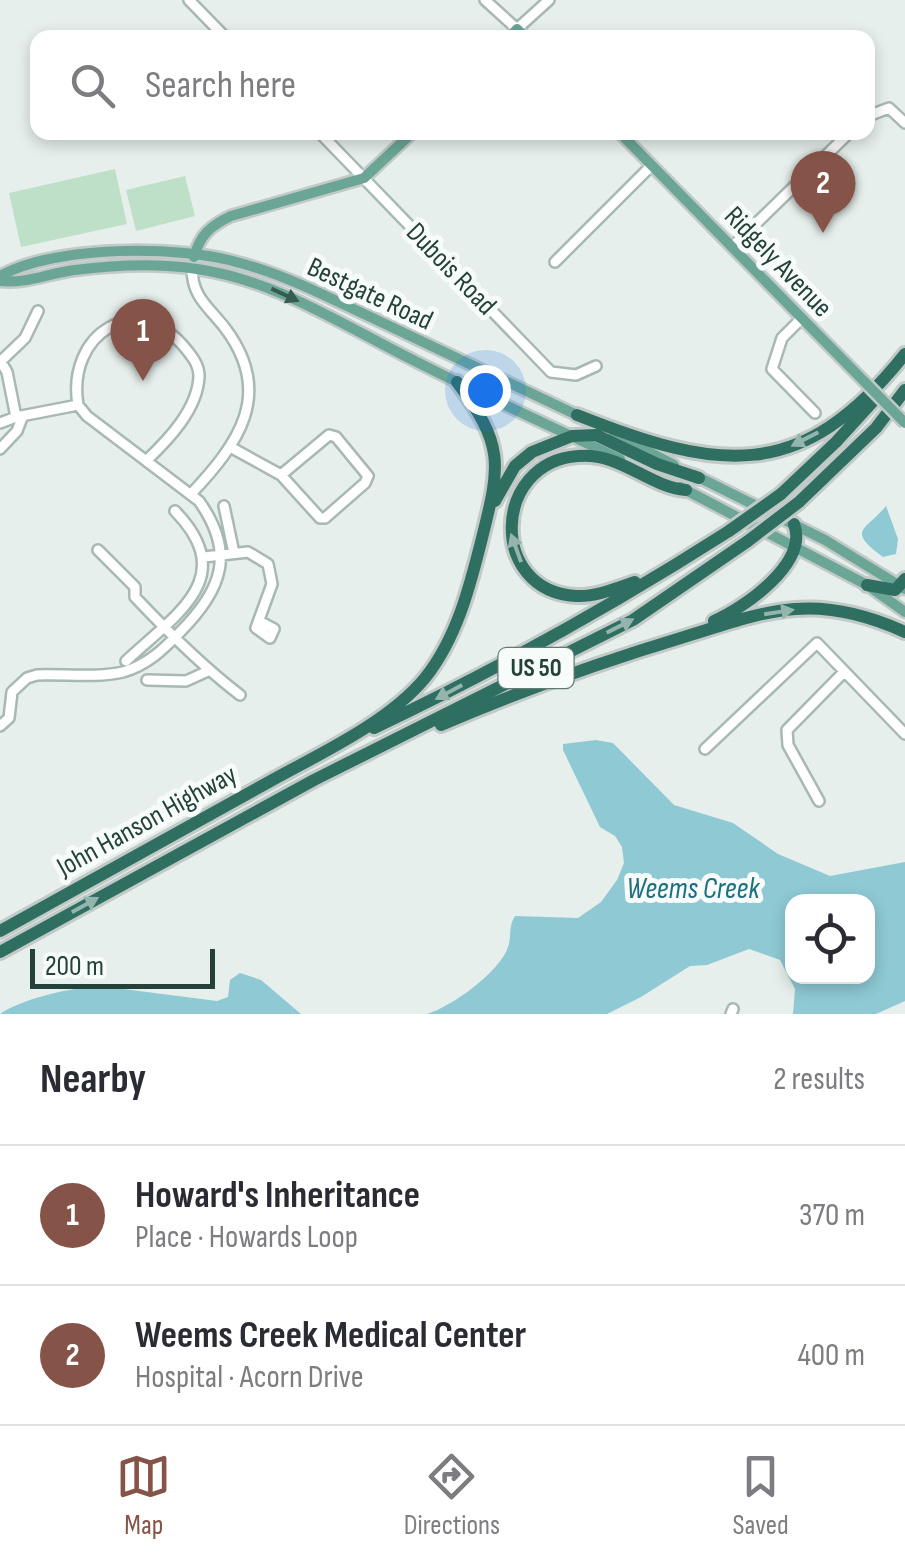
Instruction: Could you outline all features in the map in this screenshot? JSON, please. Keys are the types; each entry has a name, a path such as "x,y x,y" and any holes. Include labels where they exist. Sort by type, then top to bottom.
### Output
{"highway":[{"path":"576,415 672,450 710,456 777,451 804,443 851,412 905,354"},
{"name":"US 50","path":"318,755 441,696 657,577 730,531 781,494 836,442 905,365"},
{"path":"318,755 398,704 424,679 457,622 488,516 496,470 484,418 457,382"},
{"name":"US 50","path":"314,780 633,620 799,502 876,428 905,390"},
{"path":"488,516 515,466 532,452 572,436 596,435 657,464 700,478"},
{"path":"657,577 580,596 546,588 529,574 512,547 510,531 516,499 540,467 559,458 580,455 616,461 686,490"},
{"path":"651,647 743,606 771,582 796,546 794,524"},
{"path":"867,584 884,590 904,585"},
{"path":"314,780 510,696 651,647 750,618 795,609 864,616 905,632"},
{"name":"John Hanson Highway","path":"0,931 318,755"},
{"name":"John Hanson Highway","path":"0,952 314,780"}],"main road":[{"path":"192,268 201,236 214,224 364,178 404,140"},
{"name":"Ridgely Avenue","path":"627,140 905,424"},
{"name":"Bestgate Road","path":"0,278 17,267 102,252 194,254 240,262 302,286 576,415 794,524 904,585"},
{"name":"Bestgate Road","path":"0,278 16,283 71,270 122,266 192,268 232,275 276,290 796,546 867,584 905,612"}],"street":[{"path":"189,0 218,30"},
{"path":"485,0 512,30"},
{"path":"522,30 549,0"},
{"path":"875,113 889,108 905,123"},
{"name":"Dubois Road","path":"327,140 552,372 576,374 596,366"},
{"path":"733,246 842,140"},
{"path":"555,262 651,166"},
{"path":"191,494 232,448 246,412 248,388 245,370 226,329 198,299 192,268"},
{"path":"0,449 17,431 19,417 0,360 24,338 38,311"},
{"path":"802,318 782,338 772,369 815,413"},
{"path":"0,726 8,718 12,692 27,678 122,672 149,660 176,638 212,594 220,555 213,520 191,494 87,416 78,405 78,375 84,352 99,332 133,320 166,330 178,339 195,360 198,386 172,435 147,460"},
{"path":"0,424 78,405"},
{"path":"232,448 281,476 313,512 325,518 368,476 336,437 329,436 281,476"},
{"path":"224,506 234,553"},
{"path":"126,661 198,586 204,557 199,540 175,511"},
{"path":"98,550 135,587 135,597 163,626 208,671 240,695"},
{"path":"204,557 248,552 258,556 271,571 272,584 258,622"},
{"path":"705,749 816,643 905,734"},
{"path":"147,680 186,681 208,671"},
{"path":"819,800 788,746 788,730 844,672"}],"green space":[{"path":"115,169 127,224 21,247 9,193"},
{"path":"185,176 195,216 136,231 126,190"}],"water":[{"path":"886,506 898,539 896,554 883,557 862,536 866,526"},
{"name":"Weems Creek","path":"596,740 613,743 674,805 733,823 778,854 830,876 905,862 905,1001 876,1014 793,1014 792,984 875,984 875,894 785,894 785,970 780,960 749,949 707,965 690,966 607,1014 427,1014 461,996 495,967 508,947 515,916 578,918 601,902 617,880 624,863 622,847 615,836 600,827 563,744"},
{"path":"240,973 261,980 301,1014 0,1014 48,995 100,986 217,1001 228,997 230,980"}],"place":[{"name":"Weems Creek Medical Center","path":"823,233"},
{"name":"Howard's Inheritance","path":"143,381"}]}
